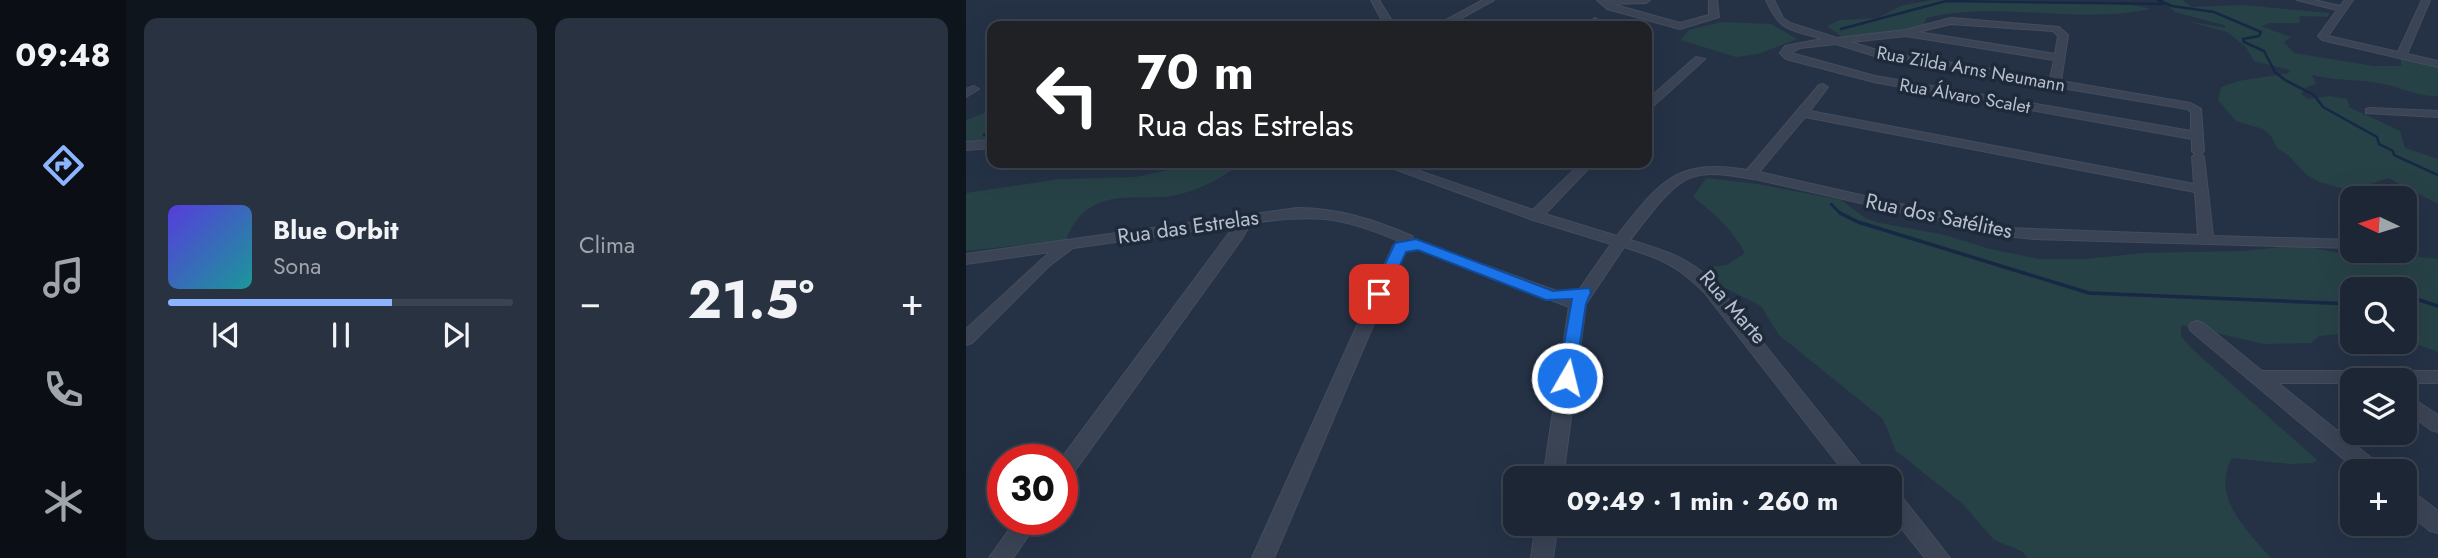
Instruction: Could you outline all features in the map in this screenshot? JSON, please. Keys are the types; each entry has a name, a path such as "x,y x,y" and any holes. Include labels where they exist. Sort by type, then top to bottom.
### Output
{"street":[{"path":"1376,0 1387,21"},
{"path":"1450,21 1490,0"},
{"path":"1601,1 1646,0"},
{"path":"1601,1 1610,7 1677,26 1689,26 1714,18 1713,0"},
{"name":"Rua Zilda Arns Neumann","path":"1769,0 1782,22 1954,80 2055,83 2190,106 2196,111 2197,136"},
{"path":"2301,0 2347,5"},
{"path":"2401,56 2426,0"},
{"path":"2347,5 2323,36 2327,40 2438,64"},
{"path":"1831,40 1905,33 1955,21 2056,29 2063,35 2055,83"},
{"path":"1905,33 2060,58"},
{"name":"Rua Álvaro Scalet","path":"1831,40 1794,46 1785,53 1790,57 1844,73 1954,80 2197,136"},
{"path":"1652,102 1700,59"},
{"path":"1750,175 1823,88"},
{"path":"2371,111 2438,114"},
{"path":"1804,113 2201,189"},
{"path":"2197,136 2206,239"},
{"path":"966,146 987,144"},
{"name":"Rua Marte","path":"1399,168 1501,203 1625,237 1681,256 1710,275 1863,466"},
{"path":"1538,212 1583,168"},
{"name":"Rua dos Satélites","path":"1580,298 1625,237 1671,183 1684,175 1704,171 1750,175 2021,234 2340,244"},
{"name":"Rua das Estrelas","path":"966,259 1297,212 1339,214 1362,220 1408,243 1552,296 1580,298"},
{"path":"1078,451 1236,237 1246,219"},
{"name":"Rua Marte","path":"1625,237 1692,270 1710,288 1851,466"},
{"path":"1263,558 1408,243"},
{"path":"966,339 1044,263 1071,244"},
{"path":"1555,466 1580,298"},
{"path":"2197,327 2358,459"},
{"path":"2258,377 2340,378"},
{"path":"2417,378 2438,377"},
{"path":"2417,410 2438,425"},
{"path":"2417,507 2438,524"},
{"path":"1902,513 1939,558"},
{"path":"1902,530 1925,558"},
{"path":"1000,558 1017,535"},
{"path":"1542,558 1545,536"}],"green space":[{"path":"1932,0 2083,2 2150,9 2094,15 2009,11 1953,13 1926,18 1923,27 1849,38 1827,26 1840,20 1878,18 1900,6"},
{"path":"2163,0 2183,0 2191,7 2243,5 2329,13 2328,17 2300,16 2299,23 2270,23 2261,26 2291,37 2284,42 2294,53 2373,66 2401,66 2401,58 2438,67 2438,96 2417,94 2375,82 2312,75 2316,84 2307,87 2301,94 2308,99 2330,96 2347,99 2349,107 2400,131 2405,148 2438,159 2438,204 2417,193 2417,186 2403,186 2388,178 2365,186 2340,188 2307,175 2287,154 2277,148 2271,136 2263,129 2236,121 2218,100 2221,87 2238,81 2289,73 2290,70 2254,61 2246,47 2227,32 2186,21 2226,28 2224,25 2175,12"},
{"path":"1721,22 1771,24 1797,39 1758,54 1736,57 1681,40 1689,30"},
{"path":"987,112 987,144 966,150 966,120"},
{"path":"1177,168 1234,168 1214,181 1182,194 1117,198 1093,206 1074,224 1066,240 966,251 966,193 1060,179 1135,177"},
{"path":"1706,178 1757,184 1841,200 1865,218 1880,223 1945,235 1990,249 2039,259 2243,251 2301,245 2340,253 2340,263 2417,263 2417,257 2438,259 2438,352 2417,344 2417,277 2340,277 2340,334 2319,336 2311,343 2264,344 2181,325 2181,336 2192,349 2317,460 2313,463 2291,464 2232,458 2226,472 2228,499 2242,525 2271,558 2027,558 2022,551 1994,540 1962,503 1896,451 1883,419 1779,335 1761,306 1721,286 1711,267 1727,265 1745,253 1722,222 1693,197"}],"waterway":[{"path":"2158,0 2172,6 2214,12 2261,32 2259,36 2243,39 2244,42 2264,51 2275,72 2314,95 2323,107 2377,137 2379,144 2393,151 2394,155 2438,175"},
{"path":"1841,29 1946,1 2163,4"},
{"path":"1831,204 1840,213"},
{"path":"1840,213 1858,222 2089,293 2340,303"},
{"path":"2417,299 2438,306"}],"route":[{"path":"1379,294 1401,246 1411,248 1416,244 1552,296 1583,292 1578,304 1567,378"}]}
